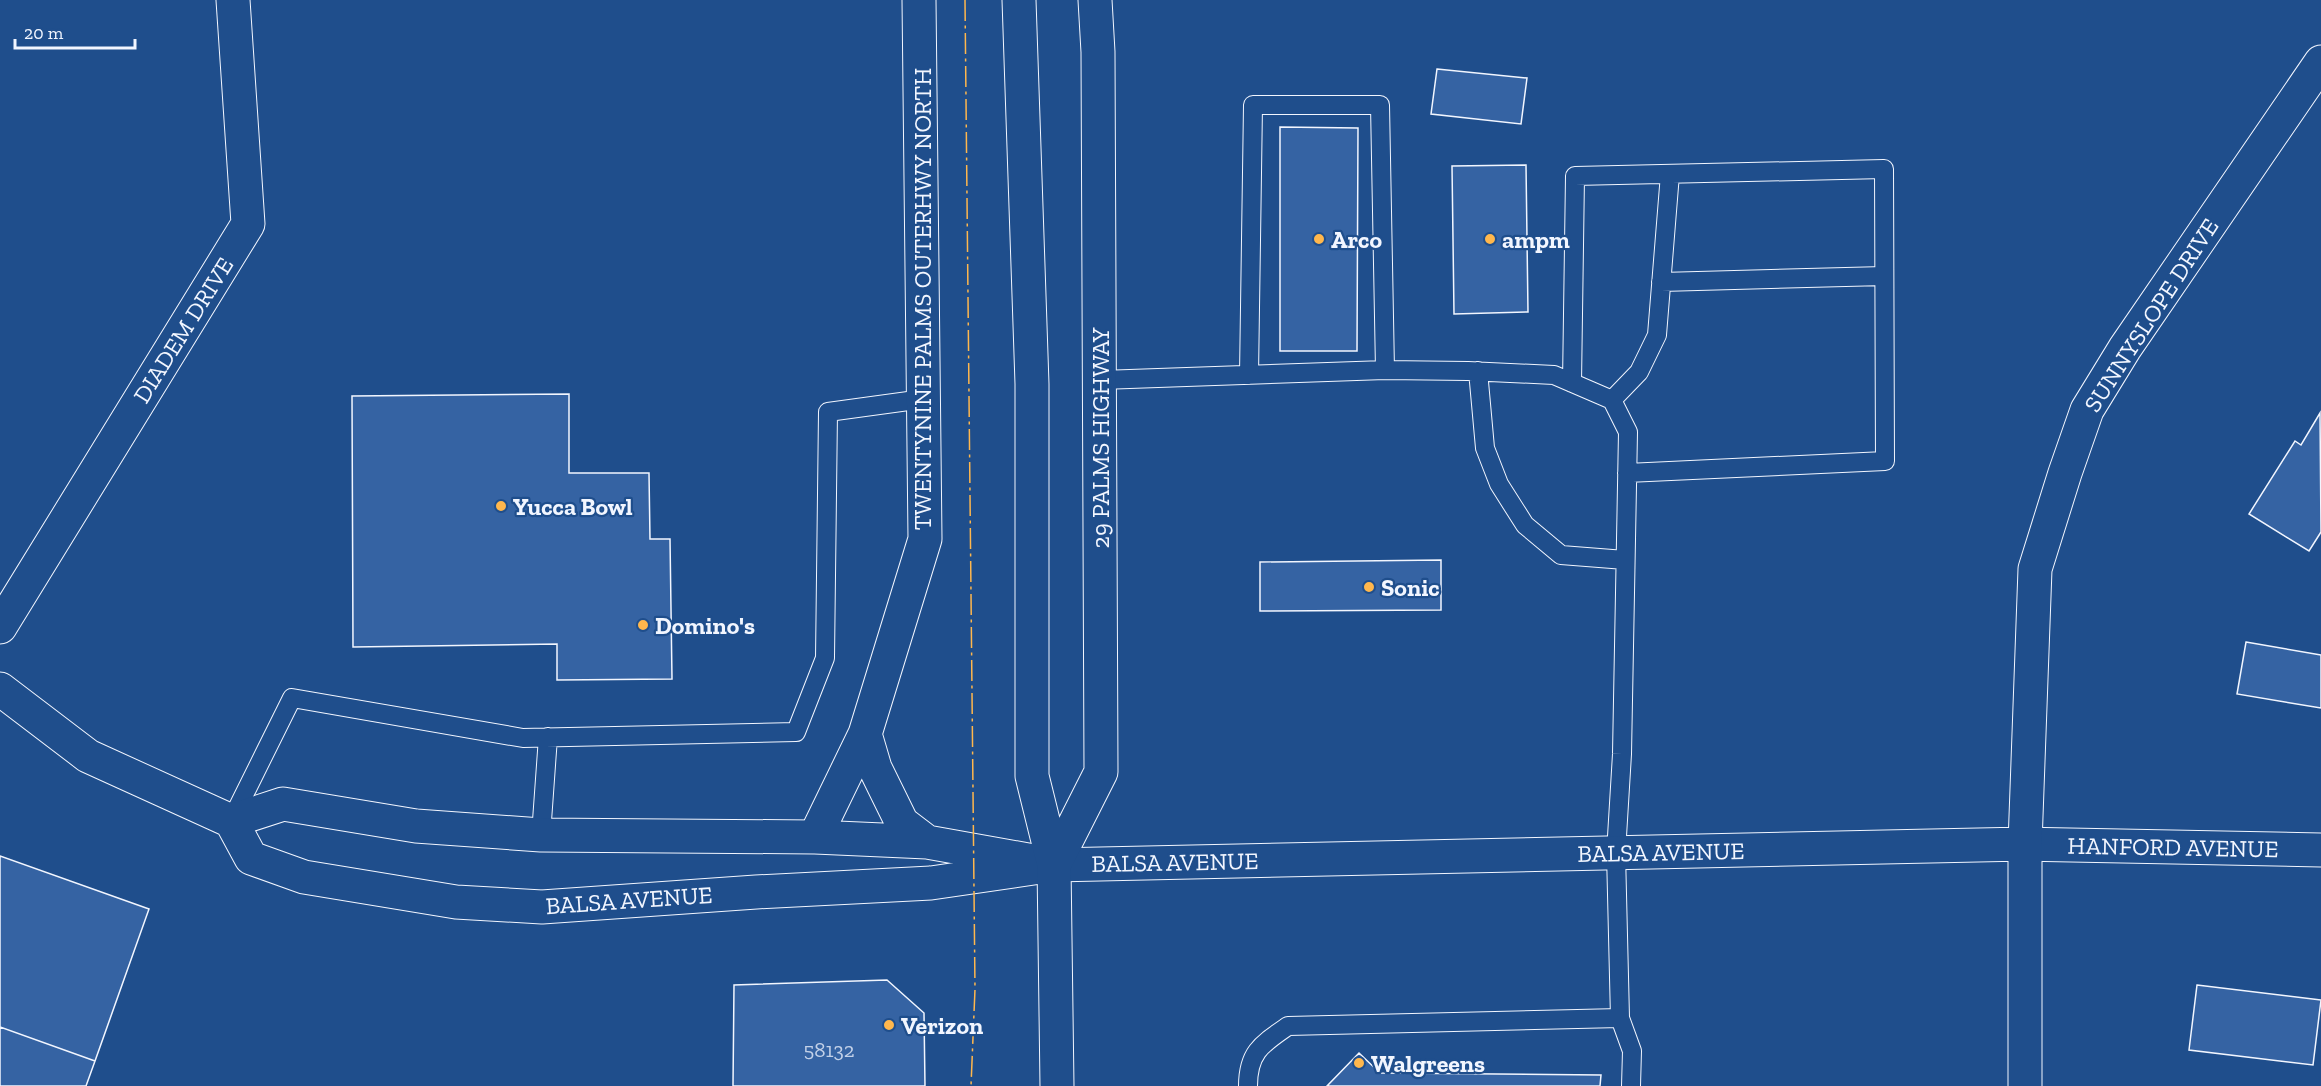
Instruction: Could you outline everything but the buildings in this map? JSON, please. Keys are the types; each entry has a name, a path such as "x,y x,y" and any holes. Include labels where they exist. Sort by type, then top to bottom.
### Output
{"street":[{"name":"DIADEM DRIVE","path":"0,627 248,224 233,0"},
{"name":"TWENTYNINE PALMS OUTERHWY NORTH","path":"814,837 866,734 925,539 919,0"},
{"name":"29 PALMS HIGHWAY","path":"1019,0 1032,384 1032,776 1054,865 1057,1086"},
{"name":"29 PALMS HIGHWAY","path":"1054,865 1101,772 1101,380 1098,52 1095,0"},
{"name":"SUNNYSLOPE DRIVE","path":"2025,844 2035,569 2087,410 2125,348 2321,62"},
{"path":"0,689 88,756 231,821"},
{"path":"866,734 874,768 902,823 927,842"},
{"name":"BALSA AVENUE","path":"1054,865 927,842 814,837 540,835 416,826 283,804 231,821 251,858 304,877 456,902 542,907 931,883 1054,865 2025,844"},
{"name":"HANFORD AVENUE","path":"2025,844 2321,850"},
{"path":"2025,844 2025,1086"}],"lane":[{"path":"1249,375 1252,105 1380,105 1385,370"},
{"path":"1572,383 1575,176 1884,169 1885,461 1627,473"},
{"path":"1612,400 1639,372 1657,335 1670,174"},
{"path":"1661,282 1884,276"},
{"path":"1101,380 1385,370 1478,371 1554,375 1612,400 1628,432 1622,754 1616,853 1620,1018 1632,1051 1631,1086"},
{"path":"1478,371 1485,448 1499,484 1525,525 1561,555 1625,560"},
{"path":"231,821 292,698 523,738 796,732 825,658 828,411 923,399"},
{"path":"540,835 548,737"},
{"path":"1248,1086 1248,1071 1260,1045 1288,1026 1620,1018"}],"power":[{"path":"965,0 975,989 971,1086"}],"place":[{"name":"Arco","path":"1319,239"},
{"name":"ampm","path":"1490,239"},
{"name":"Yucca Bowl","path":"501,506"},
{"name":"Sonic","path":"1369,587"},
{"name":"Domino's","path":"643,625"},
{"name":"Verizon","path":"889,1025"},
{"name":"Walgreens","path":"1359,1063"}]}
